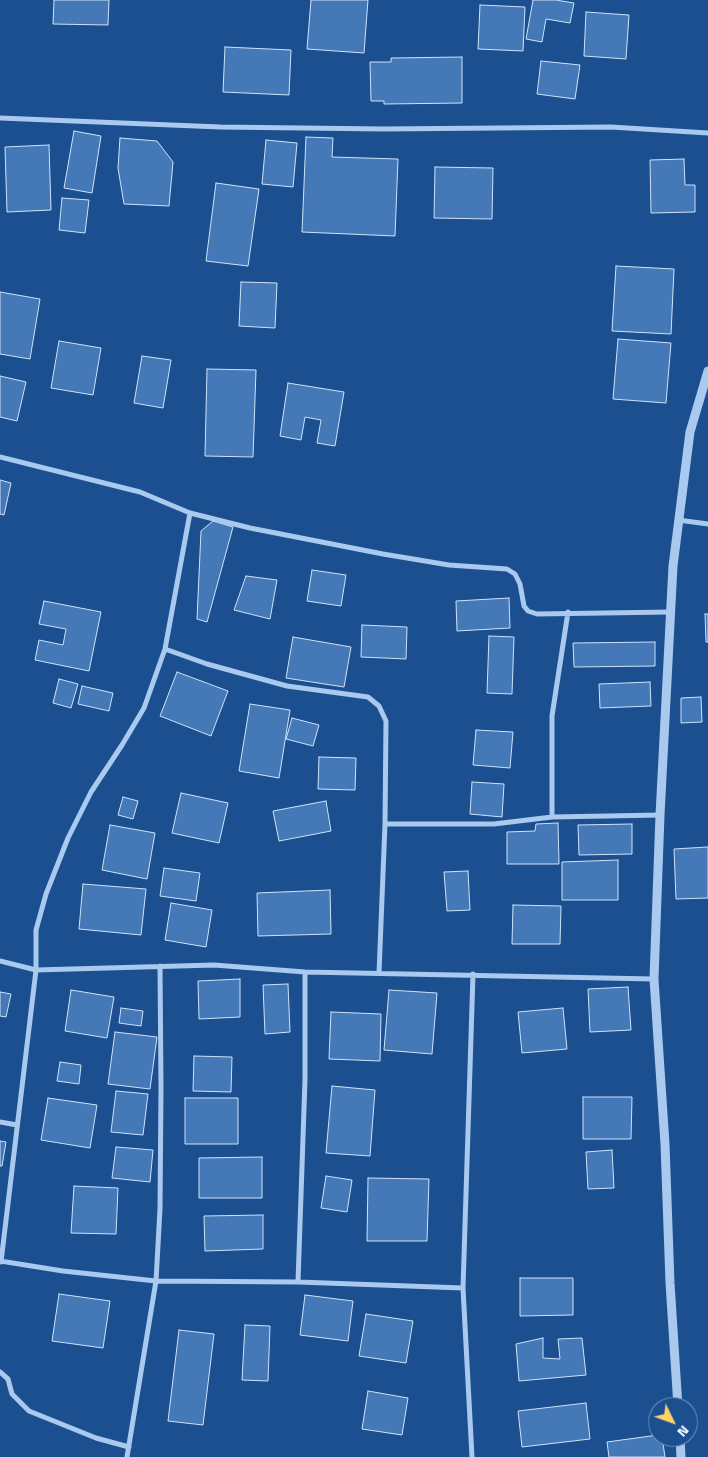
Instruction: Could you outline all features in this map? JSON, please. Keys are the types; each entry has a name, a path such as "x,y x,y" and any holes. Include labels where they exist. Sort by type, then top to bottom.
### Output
{"street":[{"path":"0,118 220,127 384,129 611,127 708,133"},
{"path":"677,1397 670,1283 665,1144 654,979 660,815 678,520 690,432 708,370"},
{"path":"0,457 140,492 190,513 250,528 449,565 507,569 515,574 524,606 528,611 537,614 568,612 671,612"},
{"path":"190,513 165,649 144,708 91,792 64,848 46,894 36,930 36,970 0,1262 63,1271 156,1280 298,1282 463,1288"},
{"path":"678,520 708,524"},
{"path":"552,817 552,716 568,612"},
{"path":"165,649 207,664 287,686 368,697 379,706 386,721 385,824 379,973"},
{"path":"385,824 494,824 552,817 660,815"},
{"path":"0,961 36,970 214,965 305,972 654,979"},
{"path":"127,1457 156,1280 160,1181 160,966"},
{"path":"298,1282 305,1080 305,972"},
{"path":"472,1457 463,1288 473,974"},
{"path":"0,1122 16,1125"},
{"path":"0,1372 8,1380 16,1401 29,1411 96,1438 129,1447"}],"building":[{"path":"54,0 109,0 108,25 53,24"},
{"path":"311,0 368,0 364,53 307,49"},
{"path":"533,0 556,0 574,3 570,23 546,19 542,42 526,39"},
{"path":"480,5 525,7 523,51 478,49"},
{"path":"586,12 629,15 626,59 584,56"},
{"path":"225,47 291,50 289,95 223,92"},
{"path":"462,57 462,103 384,104 384,101 371,101 370,62 391,62 391,58"},
{"path":"541,61 580,65 575,99 537,94"},
{"path":"74,131 101,136 92,193 64,188"},
{"path":"306,137 333,138 332,157 398,159 395,236 302,232"},
{"path":"120,138 157,141 173,162 169,206 124,204 118,168"},
{"path":"266,140 297,143 293,187 262,184"},
{"path":"49,145 51,210 7,212 5,147"},
{"path":"684,159 685,185 695,185 695,212 651,213 650,160"},
{"path":"435,167 493,168 492,219 434,218"},
{"path":"216,183 259,189 248,266 206,261"},
{"path":"62,198 89,200 85,233 59,230"},
{"path":"616,266 674,269 671,334 612,331"},
{"path":"241,282 277,283 275,328 239,326"},
{"path":"0,292 40,299 30,359 0,354"},
{"path":"618,339 671,343 666,403 613,399"},
{"path":"59,341 101,348 93,395 51,388"},
{"path":"142,356 171,360 163,408 134,403"},
{"path":"207,369 256,370 253,457 205,456"},
{"path":"0,376 26,382 17,421 0,417"},
{"path":"288,383 344,392 335,446 317,443 321,420 305,417 301,440 280,436"},
{"path":"0,480 11,483 4,515 0,514"},
{"path":"213,521 233,527 207,622 197,619 201,531"},
{"path":"312,570 346,575 341,606 307,601"},
{"path":"246,576 277,580 270,619 234,610"},
{"path":"509,598 510,628 457,631 456,601"},
{"path":"44,601 101,612 89,671 35,660 39,640 63,645 66,629 39,624"},
{"path":"705,614 708,614 708,642 706,642"},
{"path":"362,625 407,627 406,659 361,657"},
{"path":"489,636 514,637 512,694 487,693"},
{"path":"293,637 351,647 344,687 286,678"},
{"path":"655,642 655,666 574,667 573,643"},
{"path":"177,672 228,691 211,736 160,716"},
{"path":"59,679 78,684 71,708 53,703"},
{"path":"650,682 651,706 600,708 599,684"},
{"path":"82,686 113,693 109,711 78,704"},
{"path":"701,697 702,722 681,723 681,698"},
{"path":"250,704 290,710 279,778 239,771"},
{"path":"292,718 319,725 313,746 286,739"},
{"path":"476,730 513,732 510,768 473,765"},
{"path":"319,757 356,758 355,790 318,789"},
{"path":"472,782 504,784 502,817 470,814"},
{"path":"181,793 228,803 219,843 172,833"},
{"path":"123,797 138,801 133,819 118,815"},
{"path":"326,801 331,831 279,841 273,811"},
{"path":"558,823 559,864 507,864 507,832 535,831 536,824"},
{"path":"632,824 632,854 579,855 578,825"},
{"path":"110,825 155,833 147,879 102,870"},
{"path":"708,847 708,898 676,899 674,849"},
{"path":"618,860 618,900 562,900 562,862"},
{"path":"164,868 200,873 196,901 160,896"},
{"path":"468,871 470,910 447,911 444,872"},
{"path":"83,884 146,889 141,935 79,929"},
{"path":"330,890 331,934 258,936 257,893"},
{"path":"171,903 212,910 206,947 165,940"},
{"path":"513,905 561,906 560,944 512,944"},
{"path":"240,979 240,1017 199,1019 198,981"},
{"path":"288,984 290,1032 265,1034 263,985"},
{"path":"628,987 631,1030 590,1032 588,989"},
{"path":"71,990 114,997 107,1038 65,1031"},
{"path":"389,990 437,993 432,1054 384,1050"},
{"path":"0,992 11,994 6,1017 0,1016"},
{"path":"121,1008 143,1011 141,1026 119,1023"},
{"path":"563,1008 567,1049 522,1053 518,1012"},
{"path":"331,1012 381,1014 380,1061 329,1059"},
{"path":"115,1032 157,1037 150,1089 108,1084"},
{"path":"194,1056 232,1057 231,1092 193,1091"},
{"path":"60,1062 81,1065 79,1084 57,1081"},
{"path":"332,1086 375,1090 370,1156 326,1153"},
{"path":"116,1091 148,1094 143,1135 111,1132"},
{"path":"583,1097 632,1097 631,1139 583,1139"},
{"path":"48,1098 97,1105 90,1148 41,1140"},
{"path":"185,1098 238,1098 238,1144 185,1144"},
{"path":"0,1141 6,1142 2,1166 0,1166"},
{"path":"116,1147 153,1150 150,1182 112,1178"},
{"path":"612,1150 614,1188 588,1189 586,1152"},
{"path":"262,1157 262,1198 199,1198 199,1158"},
{"path":"326,1176 352,1180 347,1212 321,1208"},
{"path":"368,1178 429,1179 427,1241 367,1241"},
{"path":"74,1186 118,1188 116,1234 71,1233"},
{"path":"263,1215 263,1249 205,1251 204,1216"},
{"path":"520,1278 573,1278 573,1315 520,1316"},
{"path":"59,1294 110,1301 103,1348 52,1341"},
{"path":"305,1295 353,1301 348,1341 300,1335"},
{"path":"366,1314 413,1321 406,1363 359,1356"},
{"path":"245,1325 270,1326 268,1381 242,1380"},
{"path":"179,1330 214,1334 203,1425 168,1421"},
{"path":"543,1338 543,1358 560,1359 558,1339 582,1338 586,1375 519,1381 516,1344"},
{"path":"368,1391 408,1398 402,1435 362,1429"},
{"path":"586,1403 590,1439 522,1447 518,1411"},
{"path":"648,1436 648,1447 664,1447 665,1457 609,1457 607,1442"}]}
